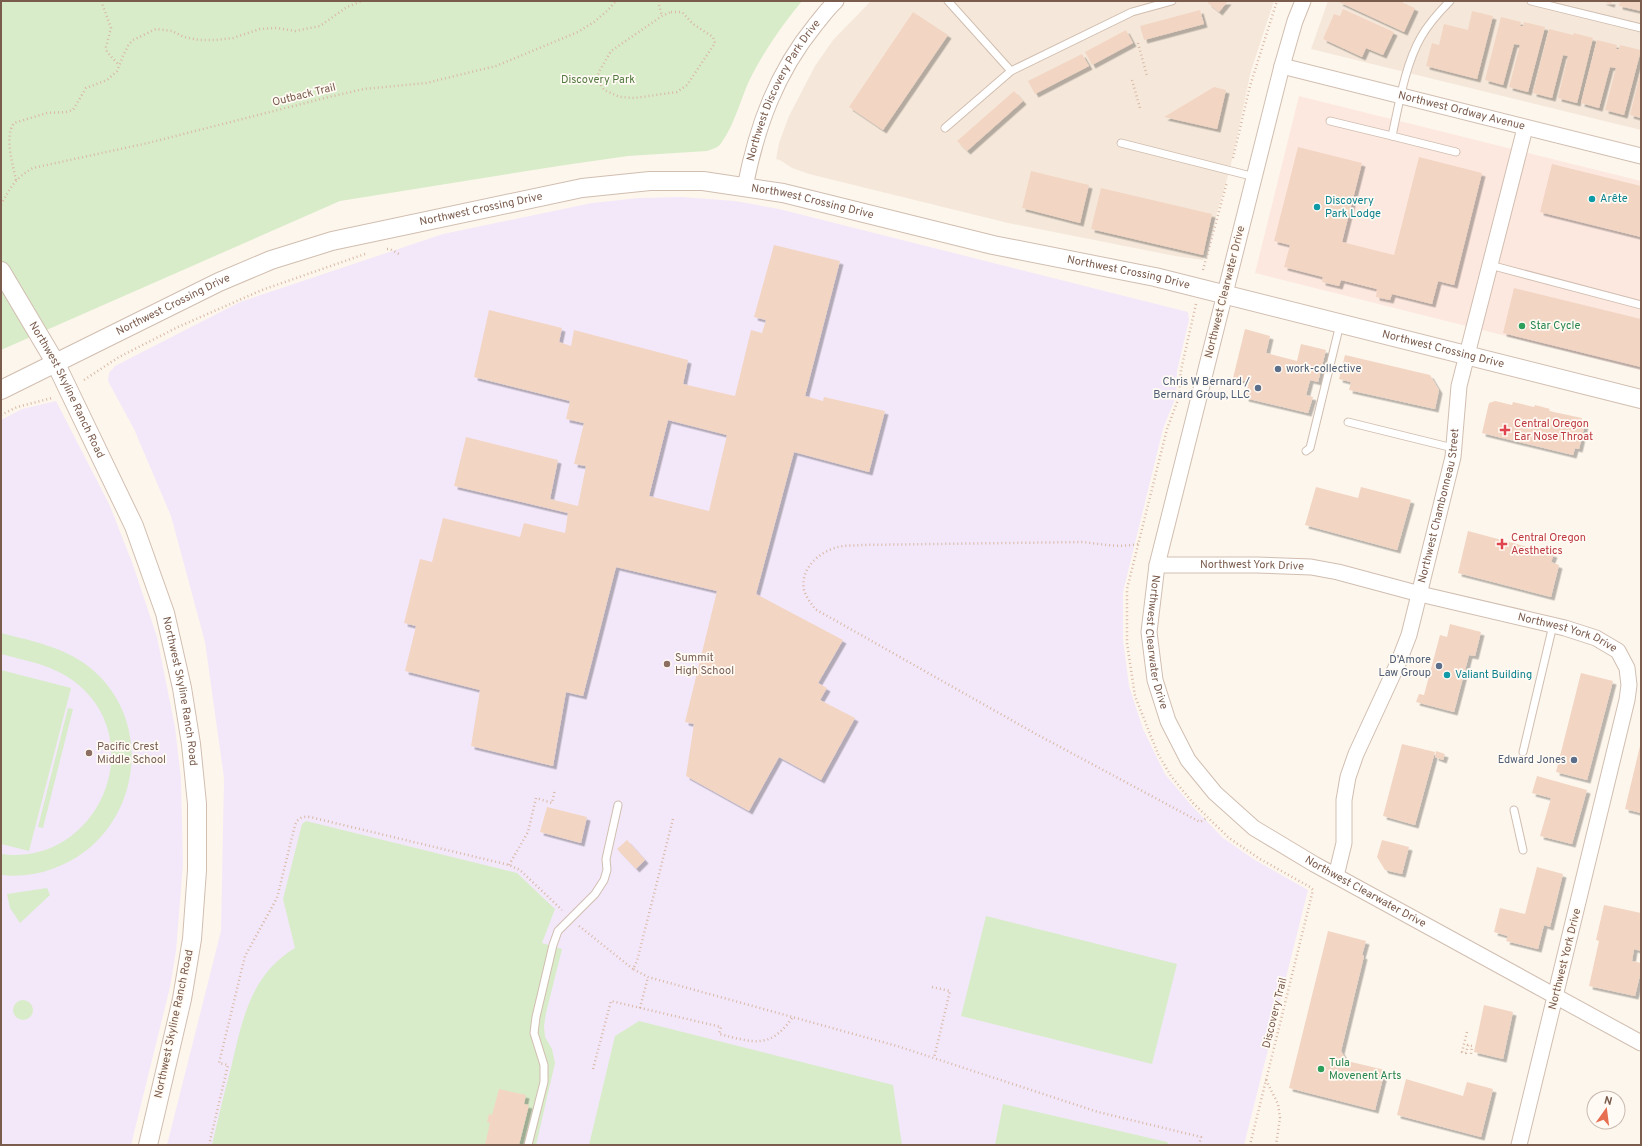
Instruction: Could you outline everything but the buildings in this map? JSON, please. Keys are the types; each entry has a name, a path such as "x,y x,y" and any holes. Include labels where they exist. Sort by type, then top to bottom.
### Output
{"street":[{"name":"Northwest Discovery Park Drive","path":"745,186 751,155 764,114 777,82 803,40 836,1"},
{"name":"Northwest Clearwater Drive","path":"1303,1 1295,21 1282,66 1156,565 1148,632 1155,680 1168,722 1188,760 1215,792 1254,828 1336,876 1641,1043"},
{"name":"Northwest Ordway Avenue","path":"1282,66 1641,156"},
{"name":"Northwest Chambonneau Street","path":"1336,876 1344,843 1344,800 1348,777 1356,754 1399,661 1409,635 1447,482 1453,448 1460,386 1525,128"},
{"name":"Northwest Crossing Drive","path":"1,390 218,282 271,260 332,241 582,188 650,181 702,181 745,186 783,193 993,245 1155,277 1641,398"},
{"name":"Northwest Skyline Ranch Road","path":"1,270 55,362 134,526 165,613 174,650 191,744 197,804 197,870 192,939 182,999 148,1145"},
{"name":"Northwest York Drive","path":"1156,565 1257,564 1311,567 1338,572 1420,594 1553,625 1596,638 1618,651 1628,668 1629,684 1627,700 1601,814 1519,1145"}],"lane":[{"path":"948,1 1011,71"},
{"path":"945,128 1011,71 1132,12 1172,1"},
{"path":"1392,136 1411,58 1420,38 1434,18 1450,1"},
{"path":"1531,1 1641,28"},
{"path":"1330,121 1456,152"},
{"path":"1121,143 1255,176"},
{"path":"1490,265 1641,305"},
{"path":"1306,451 1310,448 1340,324"},
{"path":"1348,422 1453,448"},
{"path":"1523,752 1553,625"},
{"path":"528,1145 544,1082 544,1065 534,1033 536,1017 553,945 558,931 570,917 595,894 604,880 607,870 606,859 618,805"},
{"path":"1514,810 1523,850"}],"path":[{"path":"101,1 110,28 106,47 107,52 119,66"},
{"path":"16,180 10,153 9,132 14,123 46,113 66,112 73,110 86,88 107,80 117,71 129,44 133,40 156,29 172,31 199,40 233,38 260,29 277,28 295,31 320,26 347,7 362,1"},
{"name":"Outback Trail","path":"1,205 16,180 21,175 33,168 148,143 364,89 426,83 496,66 578,32 608,11 616,1"},
{"path":"658,1 662,16"},
{"path":"671,12 682,12 693,24 713,37 715,43 711,51 687,85 677,92 635,98 620,97 604,90 598,75 611,51 662,16 671,12"},
{"path":"1138,43 1147,76"},
{"path":"1132,80 1140,108"},
{"path":"384,249 390,249 399,254"},
{"path":"82,381 91,377 119,357 185,324 262,290 371,251"},
{"path":"1,415 17,407 52,398"},
{"path":"1138,544 1115,546 1082,542 860,545 839,547 818,556 810,565 805,578 804,589 808,599 815,609 1036,734 1200,822 1207,818"},
{"path":"509,865 528,832 536,798 552,803 555,789"},
{"path":"209,1145 228,1065 219,1063 245,956 277,898 295,825 298,819 303,816 509,865 520,870 583,930 633,969 648,978 897,1046 1098,1112 1201,1137 1199,1145"},
{"path":"633,969 637,961 673,819"},
{"name":"Discovery Trail","path":"1250,1145 1311,902 1313,890 1310,887"},
{"path":"640,1008 648,978"},
{"path":"932,987 950,991 934,1058"},
{"path":"594,1069 611,1001 721,1027 719,1034 750,1042 766,1041 786,1026 792,1018"},
{"path":"1467,1032 1462,1052 1466,1053 1468,1045 1472,1046 1471,1054"},
{"path":"1266,1080 1278,1104 1280,1118 1276,1145"}],"shaded area":[{"path":"871,1 1274,1 1251,71 1230,169 1203,260 1175,256 1008,223 809,174 792,168 776,159 779,143 789,116 815,66 833,40"},
{"path":"1328,1 1641,1 1641,130 1311,49"},
{"path":"1299,96 1641,181 1641,370 1255,273"},
{"name":"Summit High School","path":"681,197 735,201 779,209 1188,312 1189,320 1177,371 1176,396 1163,429 1123,592 1123,640 1129,686 1143,729 1165,774 1191,805 1223,838 1255,860 1308,890 1244,1145 167,1145 221,931 224,778 205,642 171,516 134,429 108,381 109,373 115,366 240,302 443,234 592,203 639,198"},
{"name":"Pacific Crest Middle School","path":"56,401 110,506 133,565 157,637 175,727 181,779 183,864 176,951 170,987 131,1145 1,1145 1,420 22,409"}],"green space":[{"name":"Discovery Park","path":"1,1 802,1 763,55 748,83 735,118 727,134 720,144 713,149 707,151 628,156 340,201 1,350"},
{"path":"1,633 58,649 88,666 111,690 125,718 131,748 130,778 120,807 104,833 81,854 52,869 27,875 1,875 1,854 35,853 64,841 87,821 103,795 111,766 109,736 98,707 75,682 58,671 30,661 1,654"},
{"path":"1,670 71,688 29,851 1,844"},
{"path":"68,708 73,709 43,828 38,827"},
{"path":"306,821 517,873 555,909 542,943 562,949 544,1026 545,1037 552,1049 555,1063 536,1145 212,1145 239,1033 250,1000 258,985 268,972 280,959 295,948 283,899 302,824"},
{"path":"47,888 50,895 20,923 10,908 7,894"},
{"path":"986,916 1177,964 1152,1064 961,1016"},
{"path":"23,1000 30,1003 33,1010 30,1017 23,1020 16,1017 13,1010 16,1003"},
{"path":"639,1021 893,1085 902,1145 589,1145 615,1036"},
{"path":"1003,1104 1167,1142 1169,1145 995,1145"}],"place":[{"name":"Arête","path":"1592,199"},
{"name":"Discovery Park Lodge","path":"1317,207"},
{"name":"Star Cycle","path":"1522,326"},
{"name":"work-collective","path":"1278,369"},
{"name":"Chris W Bernard / Bernard Group, LLC","path":"1258,388"},
{"name":"Central Oregon Ear Nose Throat","path":"1505,430"},
{"name":"Central Oregon Aesthetics","path":"1502,544"},
{"name":"Summit High School","path":"667,664"},
{"name":"D’Amore Law Group","path":"1439,666"},
{"name":"Valiant Building","path":"1447,675"},
{"name":"Pacific Crest Middle School","path":"89,753"},
{"name":"Edward Jones","path":"1574,760"},
{"name":"Tula Movenent Arts","path":"1321,1069"}]}
